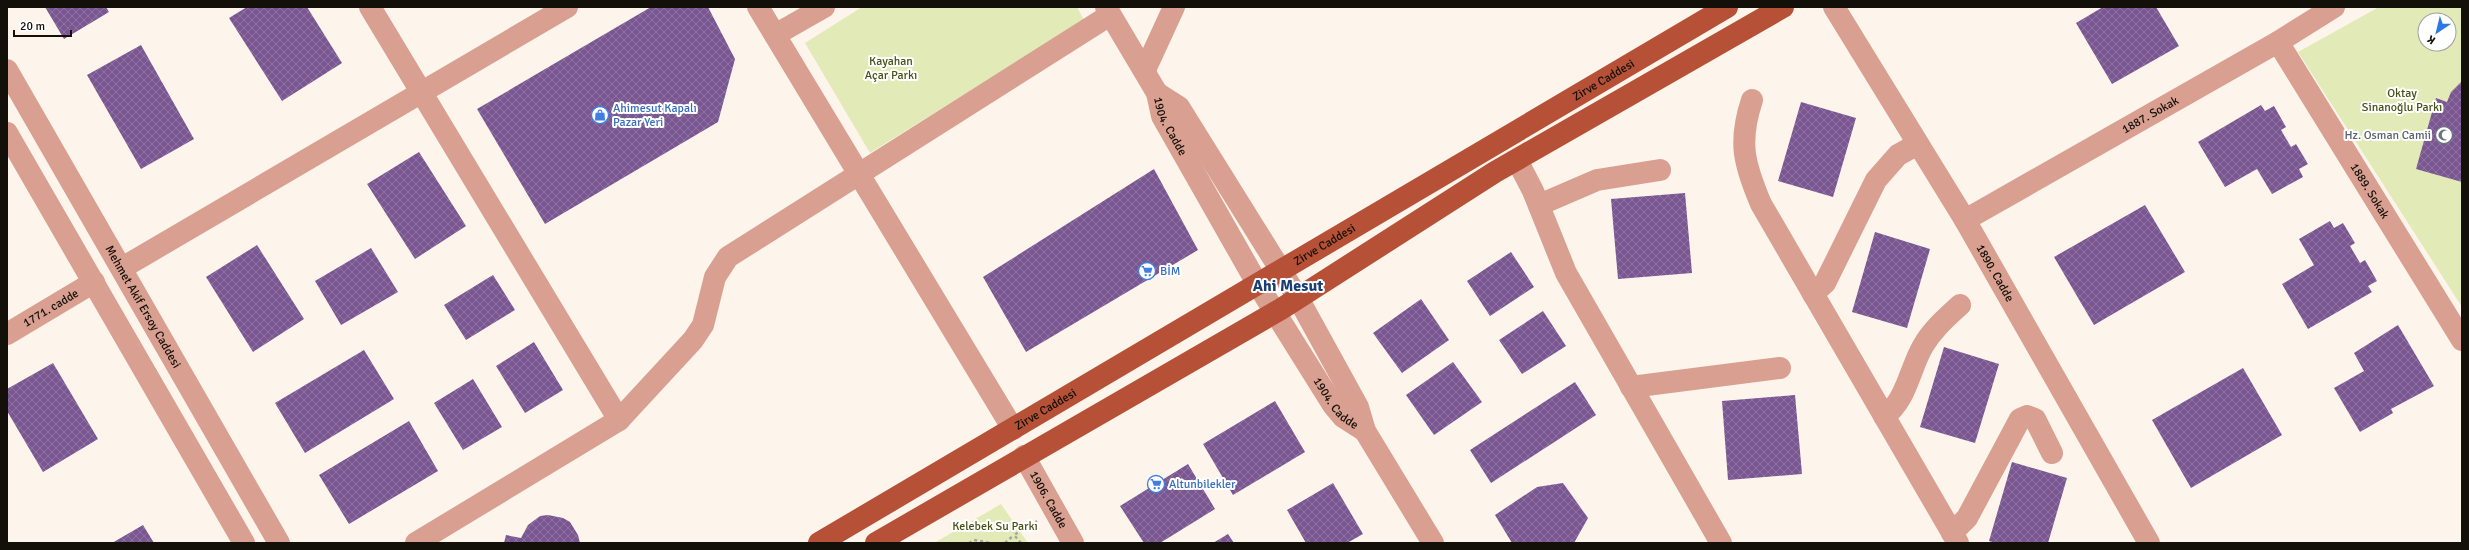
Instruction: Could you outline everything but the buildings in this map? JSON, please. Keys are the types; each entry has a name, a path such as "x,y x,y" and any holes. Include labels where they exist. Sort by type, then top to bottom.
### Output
{"main road":[{"name":"Zirve Caddesi","path":"819,543 1727,7"},
{"path":"876,543 1275,312 1517,160 1783,7"}],"street":[{"path":"370,7 619,420"},
{"path":"122,268 567,7"},
{"path":"758,7 1013,429"},
{"path":"775,35 824,7"},
{"path":"1145,70 1174,7"},
{"name":"1890. Cadde","path":"1834,7 1965,220 2149,543"},
{"name":"1887. Sokak","path":"1965,220 2278,42 2334,7"},
{"path":"416,543 619,420 696,335 703,325 715,277 728,257 1108,11 1145,70 1157,93"},
{"name":"1889. Sokak","path":"2278,42 2462,340"},
{"name":"Mehmet Akif Ersoy Caddesi","path":"7,70 279,543"},
{"name":"1904. Cadde","path":"1157,93 1179,107 1298,298 1358,408 1365,431 1433,543"},
{"name":"1904. Cadde","path":"1157,93 1162,116 1258,285 1333,405 1343,417 1365,431"},
{"path":"1752,100 1743,137 1744,152 1752,182 1761,204 1955,538 2020,419 2027,416 2035,419 2052,452"},
{"path":"7,133 244,543"},
{"path":"1813,294 1825,283 1876,180 1898,156 1918,144"},
{"path":"1517,160 1539,205 1566,273 1721,543"},
{"path":"1539,205 1597,180 1660,170"},
{"name":"1771. cadde","path":"7,334 94,282"},
{"path":"1884,416 1897,404 1917,359 1931,334 1960,305"},
{"path":"1631,387 1780,368"},
{"name":"1906. Cadde","path":"1024,456 1073,543"}],"path":[{"path":"1005,543 1014,535 1054,510"},
{"path":"1014,535 1021,543"},
{"path":"969,543 974,540 991,543"}],"green space":[{"name":"Kayahan Açar Parkı","path":"862,7 1077,7 1084,20 870,153 805,43"},
{"name":"Oktay Sinanoğlu Parkı","path":"2379,7 2462,7 2462,307 2298,52"},
{"name":"Kelebek Su Parkı","path":"1001,504 1028,543 934,543"}],"place":[{"name":"Ahimesut Kapalı Pazar Yeri","path":"600,115"},
{"name":"Hz. Osman Camii","path":"2444,135"},
{"name":"BİM","path":"1147,271"},
{"name":"Altunbilekler","path":"1156,484"}],"district":[{"name":"Ahi Mesut","path":"1288,286"}]}
